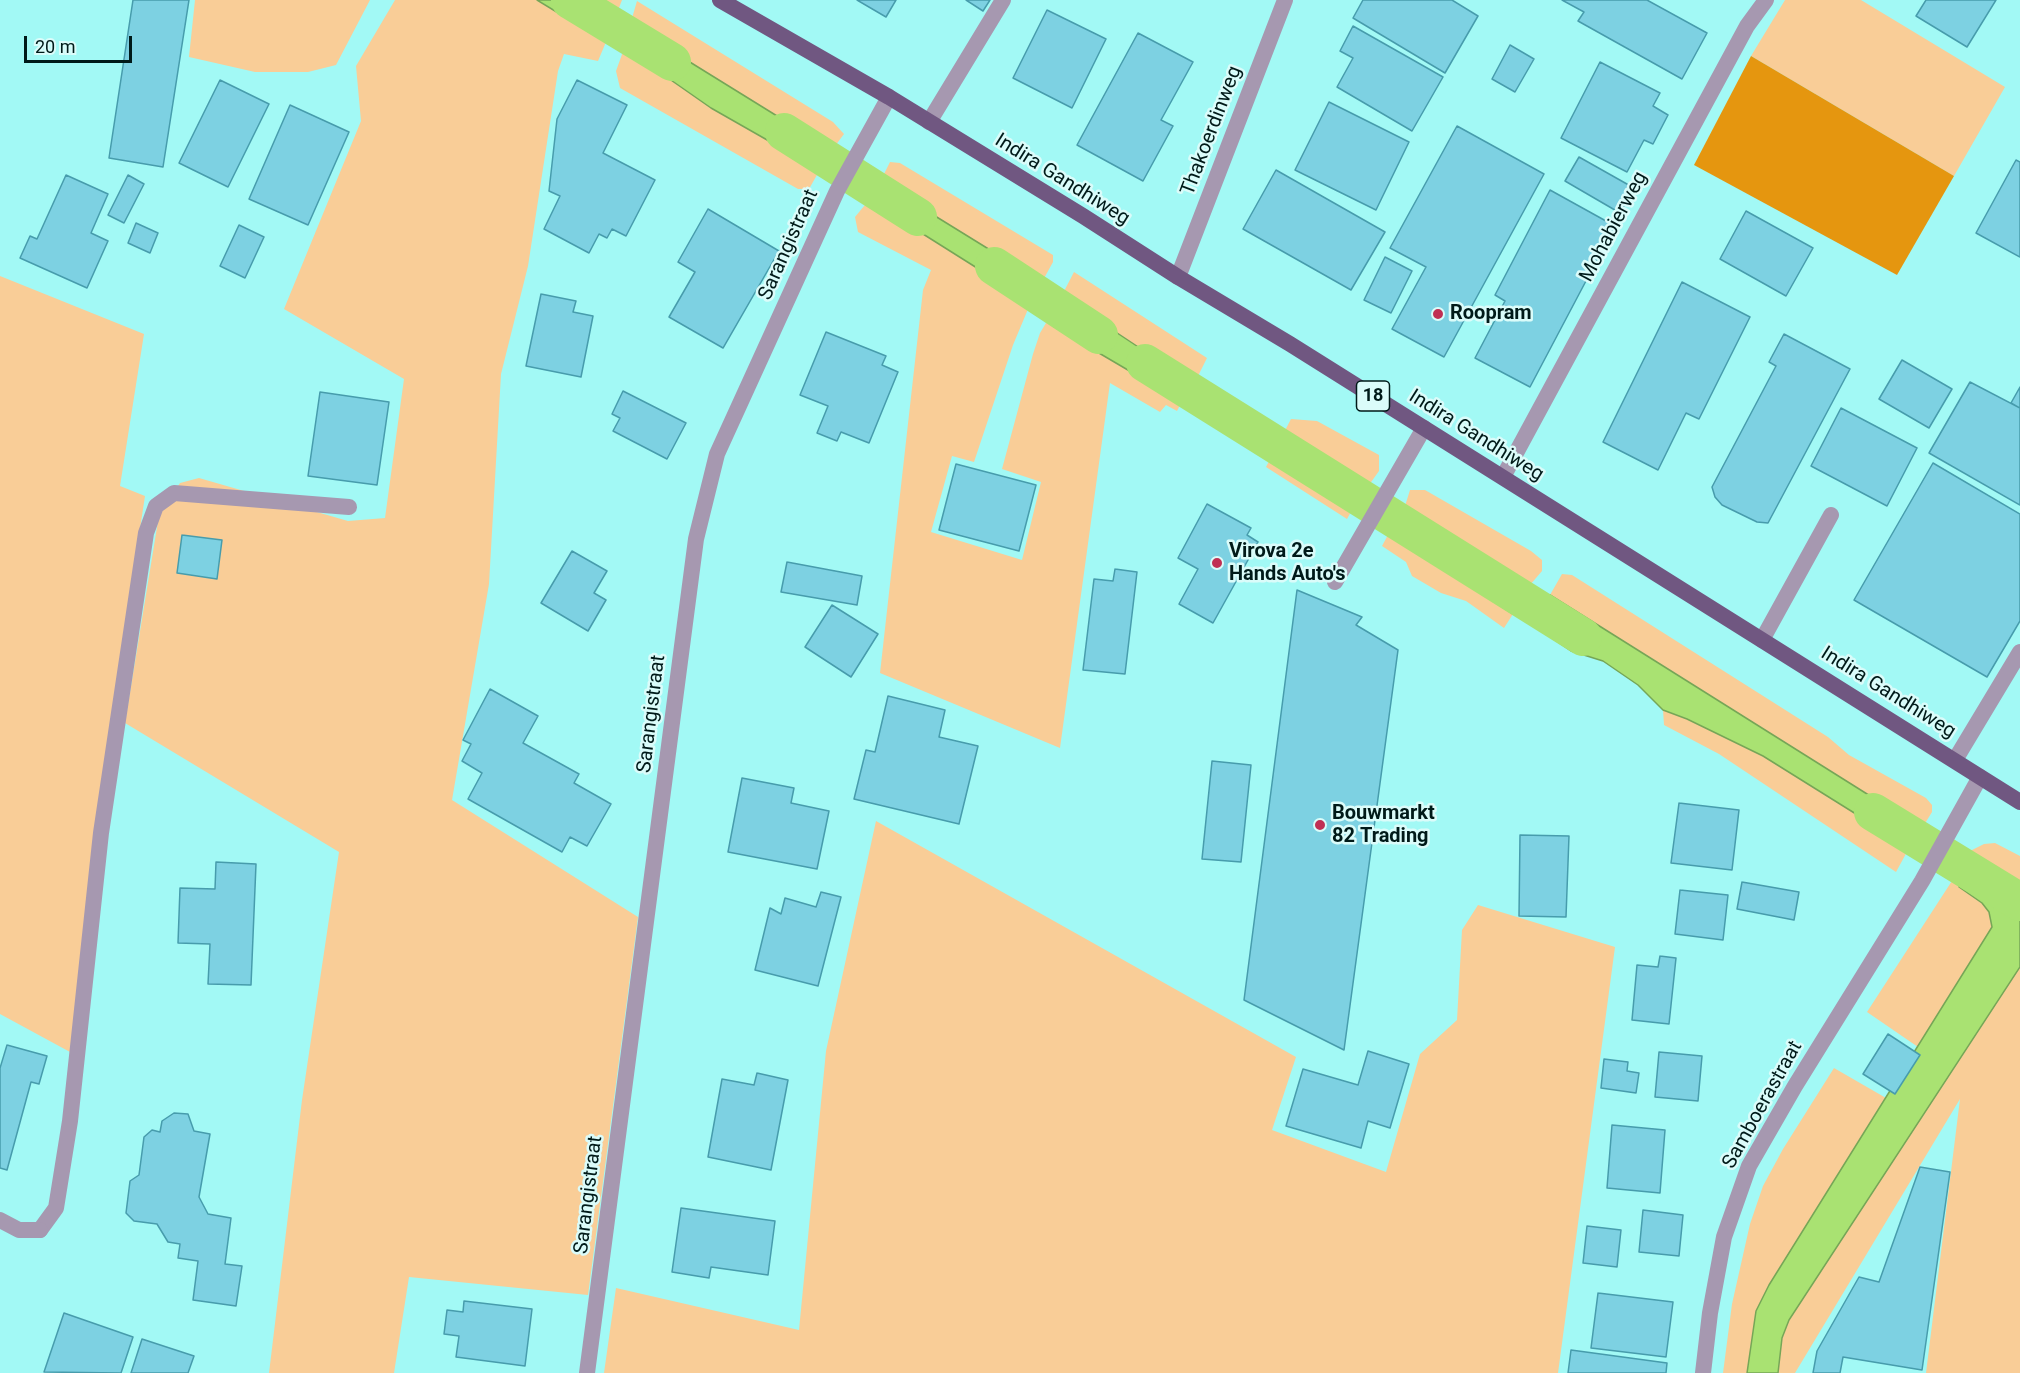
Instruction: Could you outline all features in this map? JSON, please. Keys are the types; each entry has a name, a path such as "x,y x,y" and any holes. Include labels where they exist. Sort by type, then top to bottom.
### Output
{"main road":[{"name":"Indira Gandhiweg","path":"720,0 889,97 1083,216 2020,802"}],"street":[{"path":"929,122 1003,0"},
{"name":"Thakoerdinweg","path":"1178,277 1285,0"},
{"name":"Mohabierweg","path":"1503,477 1747,26 1766,0"},
{"name":"Sarangistraat","path":"587,1373 696,539 717,454 837,191 889,97"},
{"path":"1335,582 1424,428"},
{"path":"0,1220 19,1230 40,1230 56,1208 70,1121 101,833 146,533 156,506 174,494 349,507"},
{"path":"1762,640 1831,515"},
{"path":"1954,760 2020,652"},
{"name":"Samboerastraat","path":"1703,1373 1710,1313 1724,1237 1749,1166 1795,1086 1922,881 1980,777"}],"shaded area":[{"path":"195,0 370,0 336,65 308,72 255,72 189,57"},
{"path":"395,0 537,0 606,42 598,61 564,54 558,71 528,266 501,374 489,584 452,800 638,917 588,1295 409,1277 394,1373 269,1373 302,1100 339,852 125,723 159,515 180,483 199,478 348,521 385,518 404,379 284,309 361,121 356,66"},
{"path":"537,0 596,0 617,13 606,42"},
{"path":"596,0 622,0 617,13"},
{"path":"1785,0 1861,0 2005,87 1954,176 1751,56"},
{"path":"637,1 833,122 844,134 832,150 630,25"},
{"path":"630,25 832,150 822,166 797,157 711,108 645,62 625,46"},
{"path":"625,46 711,108 797,157 822,166 809,189 798,189 620,88 616,71"},
{"path":"1751,56 1954,176 1897,275 1694,165"},
{"path":"890,162 900,163 1053,255 1053,262 1042,282 880,182"},
{"path":"880,182 1042,282 1031,302 869,200"},
{"path":"869,200 1031,302 1013,345 974,462 952,456 931,532 1022,560 1041,482 1002,469 1033,354 1040,333 1049,318 1053,326 1167,393 1183,399 1177,411 1166,405 1160,412 1110,383 1060,748 880,673 923,290 931,270 858,232 855,217"},
{"path":"1074,272 1207,358 1194,384 1075,305 1060,299"},
{"path":"0,276 144,334 120,486 145,496 96,817 70,1052 0,1014"},
{"path":"1060,299 1075,305 1194,384 1183,399 1167,393 1053,326 1049,318"},
{"path":"1291,419 1317,421 1379,455 1379,471 1369,485 1293,438 1276,463 1352,510 1347,519 1266,467"},
{"path":"1292,437 1369,485 1352,510 1276,464"},
{"path":"1410,490 1425,490 1531,551 1542,560 1542,571 1530,585 1405,506"},
{"path":"1405,506 1530,585 1513,614 1389,533"},
{"path":"1389,533 1513,614 1504,628 1466,601 1441,593 1412,576 1406,562 1382,546"},
{"path":"1562,574 1572,575 1828,737 1849,755 1926,798 1932,805 1932,812 1924,825 1883,804 1550,595"},
{"path":"1550,595 1883,804 1924,825 1908,850 1896,839 1763,756 1687,719 1663,710 1638,685 1603,661 1571,651 1537,628 1534,620"},
{"path":"1663,710 1687,719 1763,756 1896,839 1908,850 1896,872 1719,754 1664,725"},
{"path":"876,821 1296,1057 1272,1130 1386,1172 1420,1054 1457,1020 1462,930 1478,905 1615,947 1558,1373 604,1373 616,1288 799,1330 826,1051"},
{"path":"1995,843 2020,856 2020,882 1977,857 1960,887 1982,903 1989,912 1992,927 1918,1047 1867,1012 1972,850 1984,844"},
{"path":"1977,856 2020,882 2020,967 1789,1320 1782,1338 1778,1373 1747,1373 1756,1311 1769,1285 1992,927 1989,912 1982,903 1959,887"},
{"path":"2020,967 2020,1373 1926,1373 1960,1099 1795,1373 1778,1373 1782,1338 1789,1320"},
{"path":"1834,1068 1886,1098 1769,1285 1756,1311 1747,1373 1723,1373 1732,1304 1750,1224 1763,1186 1783,1149"}],"building":[{"path":"133,0 189,0 163,167 109,158"},
{"path":"857,0 896,0 886,17"},
{"path":"966,0 990,0 983,11"},
{"path":"1363,0 1452,0 1478,16 1445,73 1353,18"},
{"path":"1562,0 1647,0 1707,33 1682,79 1578,21 1584,12"},
{"path":"1926,0 1996,0 1967,47 1916,16"},
{"path":"1047,10 1106,39 1072,108 1013,78"},
{"path":"1353,26 1443,77 1412,131 1337,87 1353,58 1340,51"},
{"path":"1138,33 1193,62 1161,120 1173,126 1143,181 1077,145"},
{"path":"1510,45 1534,59 1515,92 1492,79"},
{"path":"1600,62 1660,93 1653,106 1668,115 1653,144 1644,140 1627,172 1561,138"},
{"path":"220,80 269,104 228,187 179,163"},
{"path":"577,80 627,105 603,153 655,180 626,236 612,229 607,238 599,234 589,253 544,229 560,196 549,191 557,119"},
{"path":"1329,102 1409,142 1376,210 1295,170"},
{"path":"290,105 349,132 308,225 249,199"},
{"path":"1457,126 1544,174 1444,357 1392,329 1426,267 1390,248"},
{"path":"1579,157 1634,188 1620,213 1565,181"},
{"path":"2016,160 2020,162 2020,257 1976,233"},
{"path":"1276,170 1385,232 1351,290 1243,229"},
{"path":"66,175 108,194 91,233 108,241 87,288 20,258 30,236 37,239"},
{"path":"128,175 144,184 124,223 108,215"},
{"path":"1550,190 1615,226 1530,387 1475,358 1505,301 1495,295"},
{"path":"708,209 779,251 723,348 669,317 695,272 678,262"},
{"path":"1746,211 1813,248 1786,296 1720,259"},
{"path":"136,223 158,233 150,253 128,243"},
{"path":"239,225 264,237 245,278 220,266"},
{"path":"1385,257 1412,271 1391,313 1364,300"},
{"path":"1682,282 1750,317 1699,419 1686,413 1658,470 1603,442"},
{"path":"541,294 576,301 573,312 593,316 581,377 526,366"},
{"path":"826,332 886,356 882,365 898,372 869,443 841,432 837,441 817,433 828,406 800,395"},
{"path":"1784,334 1850,369 1768,523 1757,522 1722,505 1715,497 1712,487 1776,366 1769,362"},
{"path":"1902,360 1952,389 1929,428 1879,399"},
{"path":"1970,382 2020,408 2020,505 1929,453"},
{"path":"2020,387 2020,408 2011,403"},
{"path":"623,391 686,423 667,459 613,431 620,418 612,414"},
{"path":"320,392 389,402 377,485 308,476"},
{"path":"1841,408 1917,448 1887,506 1811,466"},
{"path":"1933,463 2020,514 2020,621 1987,677 1854,600"},
{"path":"956,464 1036,485 1019,551 939,530"},
{"name":"Virova 2e Hands Auto's","path":"1207,504 1251,528 1247,535 1258,542 1213,623 1179,604 1198,569 1178,558"},
{"path":"182,535 222,540 217,579 177,573"},
{"path":"572,551 607,571 594,593 606,600 588,631 541,603"},
{"path":"787,562 862,576 857,605 781,592"},
{"path":"1115,569 1137,572 1125,674 1083,670 1094,579 1113,581"},
{"name":"Bouwmarkt 82 Trading","path":"1297,590 1362,617 1356,625 1398,650 1344,1050 1244,1000"},
{"path":"832,605 878,634 851,677 805,647"},
{"path":"490,689 538,716 523,743 579,774 574,783 611,804 587,846 570,837 562,852 468,799 482,773 462,761 471,744 463,740"},
{"path":"888,696 945,710 939,737 978,746 959,824 854,799 866,750 875,752"},
{"path":"1212,761 1251,765 1241,862 1202,859"},
{"path":"742,778 794,788 791,803 829,811 817,869 728,852"},
{"path":"1679,803 1739,810 1732,870 1671,863"},
{"path":"1520,835 1569,836 1566,917 1519,916"},
{"path":"216,862 256,864 251,985 208,984 210,944 178,943 180,888 215,889"},
{"path":"1742,882 1799,892 1794,920 1737,909"},
{"path":"1680,890 1728,895 1723,940 1675,934"},
{"path":"821,892 841,897 818,986 755,970 770,908 781,914 785,898 816,907"},
{"path":"1660,956 1676,958 1669,1024 1632,1020 1637,965 1658,967"},
{"path":"1888,1034 1920,1055 1895,1094 1863,1074"},
{"path":"7,1045 47,1056 39,1084 31,1082 7,1170 0,1168 0,1068"},
{"path":"1368,1051 1409,1064 1390,1128 1368,1121 1361,1148 1286,1126 1303,1069 1358,1085"},
{"path":"1659,1052 1702,1056 1698,1101 1655,1097"},
{"path":"1604,1059 1628,1062 1627,1071 1639,1073 1636,1093 1601,1088"},
{"path":"757,1073 788,1080 771,1170 708,1157 722,1079 754,1085"},
{"path":"174,1113 188,1114 194,1131 210,1134 199,1197 208,1214 231,1218 225,1264 242,1266 236,1306 193,1300 198,1261 178,1258 180,1244 168,1242 157,1224 134,1221 126,1213 130,1181 139,1175 144,1137 152,1130 160,1132 162,1121"},
{"path":"1612,1125 1665,1130 1660,1193 1607,1188"},
{"path":"1920,1167 1950,1172 1922,1370 1843,1357 1840,1373 1813,1373 1817,1351 1859,1277 1879,1282"},
{"path":"681,1208 775,1221 768,1275 711,1267 709,1278 672,1272"},
{"path":"1643,1210 1683,1215 1679,1256 1639,1252"},
{"path":"1587,1226 1621,1230 1617,1267 1583,1263"},
{"path":"1598,1293 1673,1302 1666,1357 1591,1348"},
{"path":"464,1301 532,1309 525,1366 456,1357 459,1336 444,1334 447,1310 463,1312"},
{"path":"64,1313 133,1337 121,1373 44,1372"},
{"path":"142,1339 194,1356 188,1373 131,1373"},
{"path":"1571,1350 1667,1363 1666,1373 1568,1373"}],"waterway":[{"path":"570,0 672,62"},
{"path":"784,132 918,217"},
{"path":"994,266 1099,335"},
{"path":"1145,363 1583,637"},
{"path":"1873,812 2020,902"}],"place":[{"name":"Roopram","path":"1438,314"},
{"name":"Virova 2e Hands Auto's","path":"1217,563"},
{"name":"Bouwmarkt 82 Trading","path":"1320,825"}]}
